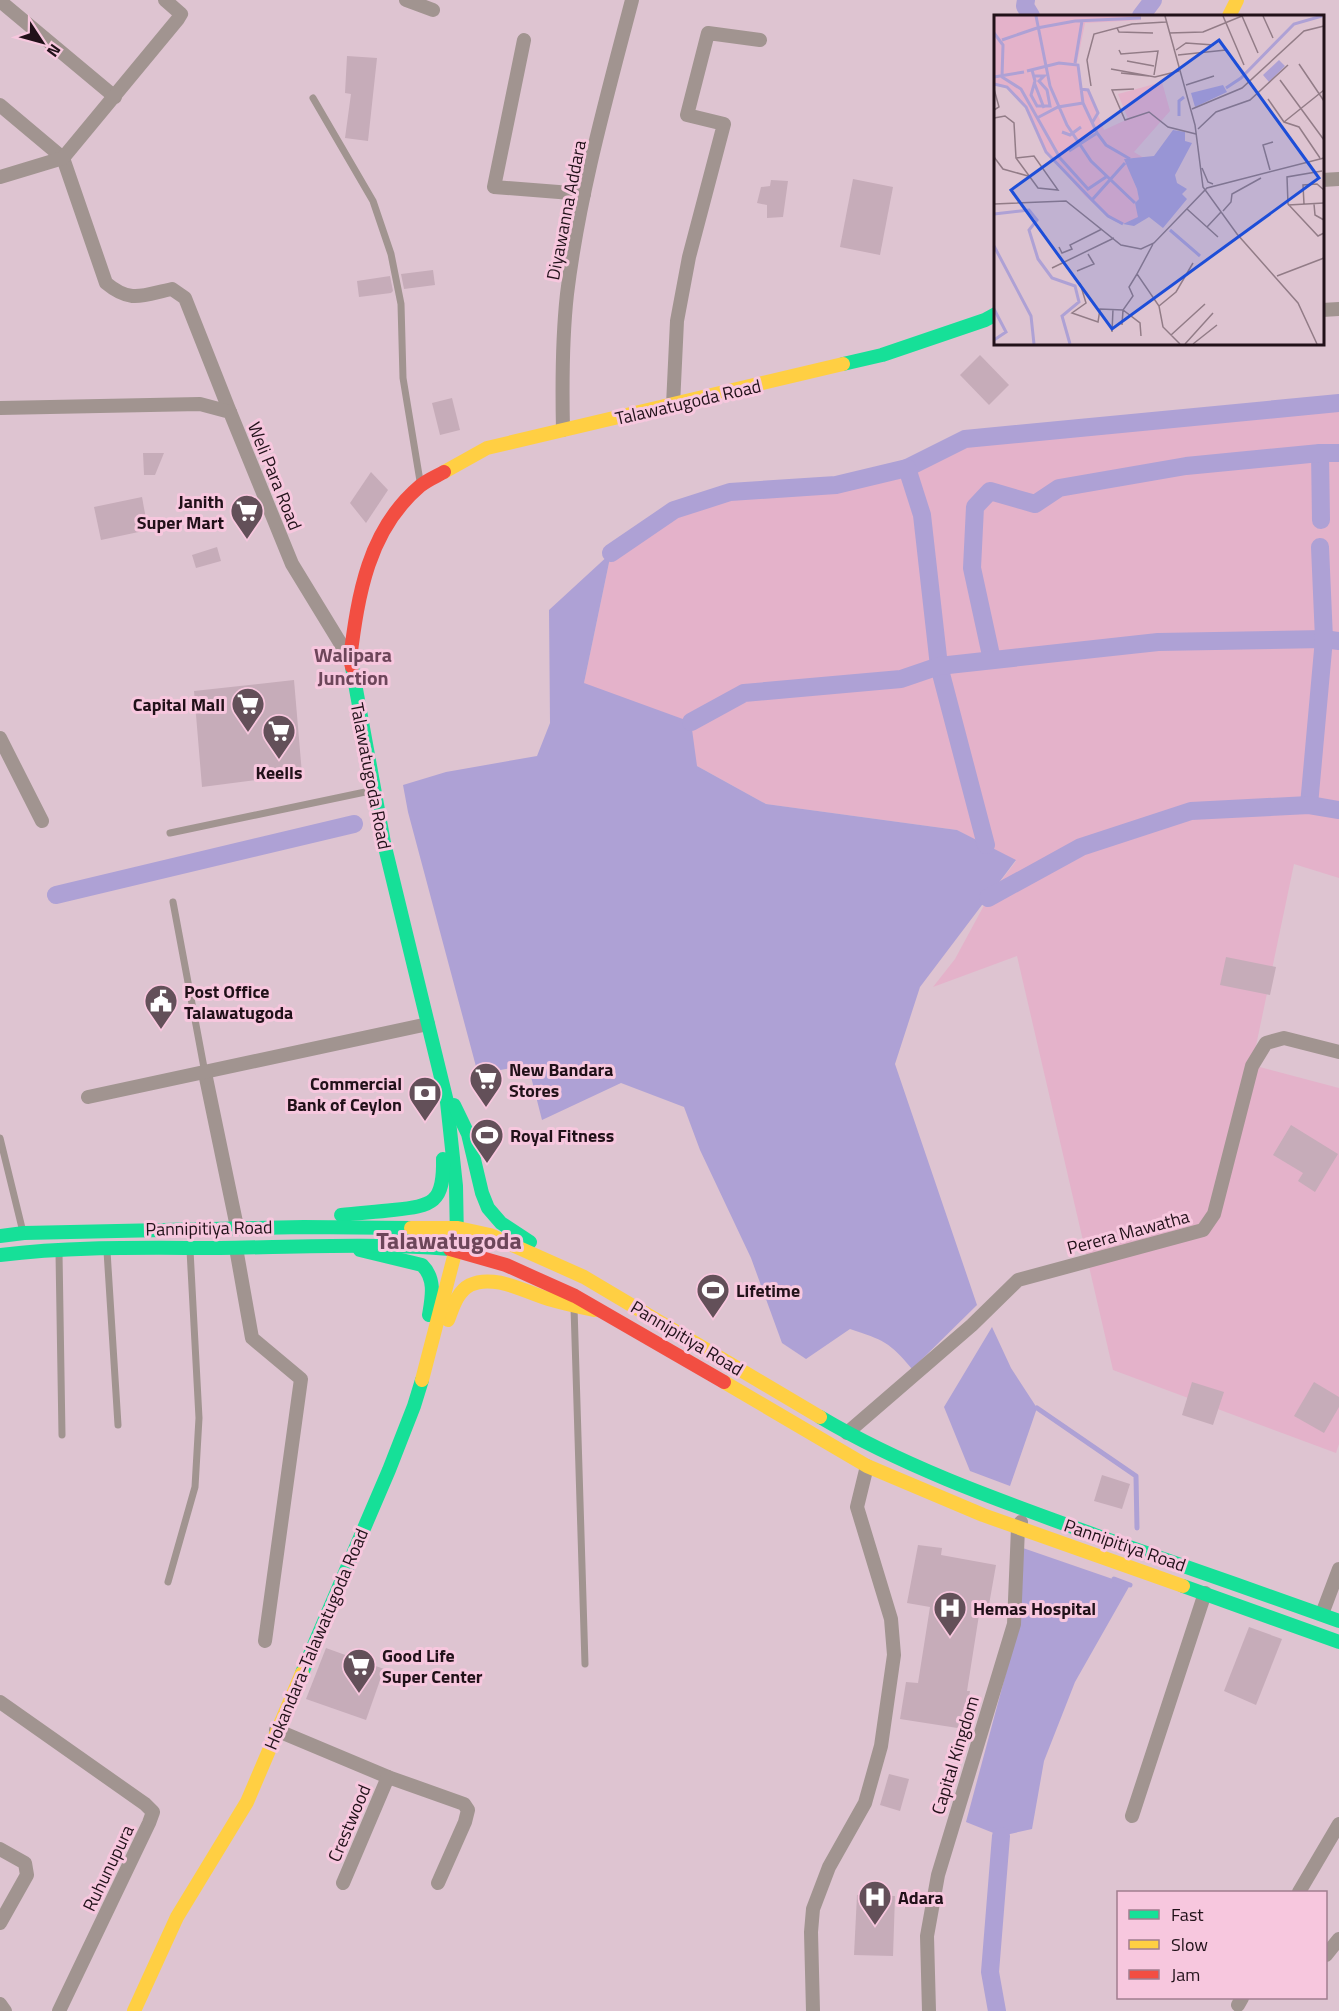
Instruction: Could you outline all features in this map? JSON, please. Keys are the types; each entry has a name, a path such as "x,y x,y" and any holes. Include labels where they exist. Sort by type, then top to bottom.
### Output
{"main road":[{"path":"1229,15 1237,0"},
{"name":"Talawatugoda Road","path":"456,1249 458,1228 453,1147 441,1074 402,920 373,790 350,659 357,603 373,551 393,514 421,485 488,448 882,355 986,320 994,315"},
{"path":"304,1227 340,1215 412,1209 424,1207 435,1201 441,1192 444,1176 440,1134 441,1074"},
{"path":"441,1074 468,1134 482,1193 488,1208 501,1223 568,1270"},
{"name":"Pannipitiya Road","path":"0,1236 24,1233 237,1227 458,1228 490,1235 584,1277 847,1433 907,1463 1025,1510 1339,1621"},
{"path":"343,1246 422,1265 429,1271 432,1280 425,1369"},
{"name":"Pannipitiya Road","path":"0,1255 107,1249 343,1246 417,1246 456,1249 506,1265 603,1313 867,1466 1018,1528 1339,1642"},
{"name":"Hokandara-Talawatugoda Road","path":"134,2011 177,1917 247,1802 389,1470 414,1406 456,1249"},
{"path":"425,1369 455,1302 462,1291 472,1284 496,1282 524,1292 575,1301"}],"street":[{"path":"0,177 63,158 116,97 178,19 181,14 165,0"},
{"path":"406,0 434,10"},
{"name":"Diyawanna Addara","path":"563,430 562,375 567,294 584,194 632,0"},
{"path":"0,1 116,97"},
{"path":"673,405 677,321 687,267 724,124 687,115 708,33 760,40"},
{"path":"524,40 494,187 584,194"},
{"path":"0,105 63,158 106,283 120,294 130,297 172,289 185,298 230,412"},
{"path":"1324,180 1339,179"},
{"path":"1324,310 1339,309"},
{"name":"Weli Para Road","path":"0,408 200,404 230,412 292,564 350,659"},
{"path":"0,738 42,821"},
{"path":"88,1097 428,1024"},
{"name":"Perera Mawatha","path":"847,1433 972,1325 1018,1280 1203,1230 1214,1214 1252,1066 1266,1043 1284,1038 1339,1052"},
{"path":"205,1072 237,1227"},
{"path":"236,1248 252,1338 301,1379 265,1641"},
{"path":"813,2011 811,1932 813,1909 829,1867 865,1803 881,1746 894,1655 891,1619 857,1507 867,1466"},
{"name":"Capital Kingdom","path":"929,2011 927,1936 938,1875 1014,1624 1018,1528 1025,1510"},
{"path":"1322,1614 1339,1569"},
{"path":"1132,1816 1205,1593"},
{"name":"Ruhunupura","path":"0,1702 145,1803 153,1812 59,2011"},
{"name":"Crestwood","path":"276,1730 388,1777 464,1804 468,1810 465,1822 438,1883"},
{"name":"Crestwood","path":"343,1883 388,1777"},
{"path":"1300,1891 1339,1824"},
{"path":"0,1849 25,1863 27,1875 0,1923"},
{"path":"1327,1954 1339,1939"},
{"path":"0,2004 5,2011"}],"lane":[{"path":"313,98 373,201 392,254 401,304 403,378 421,485"},
{"path":"170,833 373,790"},
{"path":"173,902 205,1072"},
{"path":"0,1138 24,1233 25,1252"},
{"path":"107,1249 118,1425"},
{"path":"168,1582 195,1487 199,1418 190,1249"},
{"path":"58,1251 62,1435"},
{"path":"575,1301 585,1664"}],"shaded area":[{"path":"1339,403 1339,878 1294,864 1252,1065 1339,1088 1339,1444 1336,1453 1113,1370 1017,956 933,987 955,959 988,898 1016,861 957,830 766,804 697,766 584,683 611,553 674,510 730,492 836,485 907,468 965,439"},
{"path":"611,553 584,683 691,722 697,766 766,804 957,830 1016,860 920,987 895,1064 977,1305 912,1369 898,1353 885,1343 850,1329 806,1359 782,1343 751,1258 700,1150 684,1107 621,1083 542,1120 528,1065 478,1074 408,812 403,785 446,772 537,756 550,723 549,610"},
{"path":"992,1327 1011,1368 1037,1408 1010,1486 970,1471 944,1407"},
{"path":"1020,1547 1130,1585 1075,1682 1044,1761 1032,1829 1001,1836 966,1822 1017,1632"}],"building":[{"path":"347,56 377,58 368,141 345,138 351,94 345,93"},
{"path":"853,179 893,187 880,255 840,247"},
{"path":"771,180 788,181 783,217 767,218 767,205 757,203 761,187 770,186"},
{"path":"433,270 435,285 404,289 401,274"},
{"path":"390,276 393,291 391,293 359,297 357,281"},
{"path":"980,355 1009,385 989,405 960,375"},
{"path":"452,398 460,430 440,435 432,403"},
{"path":"143,453 164,453 155,475 144,475"},
{"path":"371,472 388,490 366,523 350,503"},
{"path":"142,497 148,530 101,540 94,507"},
{"path":"217,547 221,561 196,568 192,555"},
{"name":"Capital Mall","path":"294,680 302,774 202,787 194,691"},
{"path":"1226,957 1276,967 1270,995 1220,985"},
{"path":"1291,1125 1338,1154 1315,1192 1298,1181 1303,1173 1273,1155"},
{"path":"1192,1382 1224,1392 1213,1425 1182,1415"},
{"path":"1314,1382 1339,1397 1339,1407 1324,1433 1294,1416"},
{"path":"1102,1475 1130,1484 1122,1509 1094,1501"},
{"path":"918,1545 942,1548 941,1555 996,1565 987,1616 979,1615 967,1691 970,1691 964,1729 900,1719 906,1682 918,1683 930,1607 907,1603"},
{"path":"1249,1627 1282,1639 1256,1705 1224,1691"},
{"path":"326,1648 384,1669 366,1720 306,1699"},
{"path":"889,1774 909,1779 900,1811 880,1805"},
{"name":"Adara","path":"857,1895 895,1896 893,1956 854,1955"}],"waterway":[{"path":"1026,0 1025,6 1030,15"},
{"path":"1142,15 1153,0"},
{"path":"907,468 965,439 1339,403"},
{"path":"1320,453 1321,520"},
{"path":"992,660 972,568 975,507 990,491 1035,504 1059,488 1186,466 1339,453"},
{"path":"611,553 674,510 730,492 836,485 907,468 922,515 939,666 986,845"},
{"path":"1309,805 1324,639 1320,547"},
{"path":"691,722 744,693 901,679 939,666 1158,642 1324,639 1339,641"},
{"path":"988,898 1081,847 1191,811 1309,805 1339,810"},
{"path":"56,895 354,824"},
{"path":"1037,1408 1136,1476 1137,1528"},
{"path":"1114,1579 1130,1585"},
{"path":"997,2011 990,1972 1001,1836"}],"traffic: fast":[{"path":"843,364 882,355 994,315"},
{"path":"352,667 384,843 447,1102 456,1186 457,1240"},
{"path":"454,1105 468,1134 482,1193 488,1208 501,1223 530,1242"},
{"path":"341,1215 418,1207 427,1204 433,1200 441,1185 443,1159"},
{"path":"0,1236 24,1233 304,1227 411,1228"},
{"path":"0,1255 110,1248 363,1246 450,1249"},
{"path":"360,1250 422,1265 431,1282 429,1315"},
{"path":"302,1673 389,1470 422,1380"},
{"path":"820,1417 920,1468 989,1496 1339,1621"},
{"path":"1183,1586 1339,1642"}],"traffic: slow":[{"path":"1230,15 1237,0"},
{"path":"444,472 487,448 843,364"},
{"path":"411,1228 458,1228 490,1235 584,1277 820,1417"},
{"path":"422,1380 456,1249"},
{"path":"448,1320 456,1300 466,1288 480,1282 490,1281 594,1310"},
{"path":"724,1382 867,1466 983,1515 1183,1586"},
{"path":"134,2011 177,1917 247,1802 302,1673"}],"traffic: jam":[{"path":"352,667 350,659 357,611 368,565 377,543 402,503 423,484 444,472"},
{"path":"450,1249 506,1265 575,1296 724,1382"}],"place":[{"name":"Janith Super Mart","path":"247,540"},
{"name":"Capital Mall","path":"248,733"},
{"name":"Keells","path":"279,760"},
{"name":"Post Office Talawatugoda","path":"161,1030"},
{"name":"New Bandara Stores","path":"486,1108"},
{"name":"Commercial Bank of Ceylon","path":"425,1122"},
{"name":"Royal Fitness","path":"487,1164"},
{"name":"Lifetime","path":"713,1319"},
{"name":"Hemas Hospital","path":"950,1637"},
{"name":"Good Life Super Center","path":"359,1694"},
{"name":"Adara","path":"875,1926"}],"district":[{"name":"Walipara Junction","path":"353,666"},
{"name":"Talawatugoda","path":"449,1240"}]}
